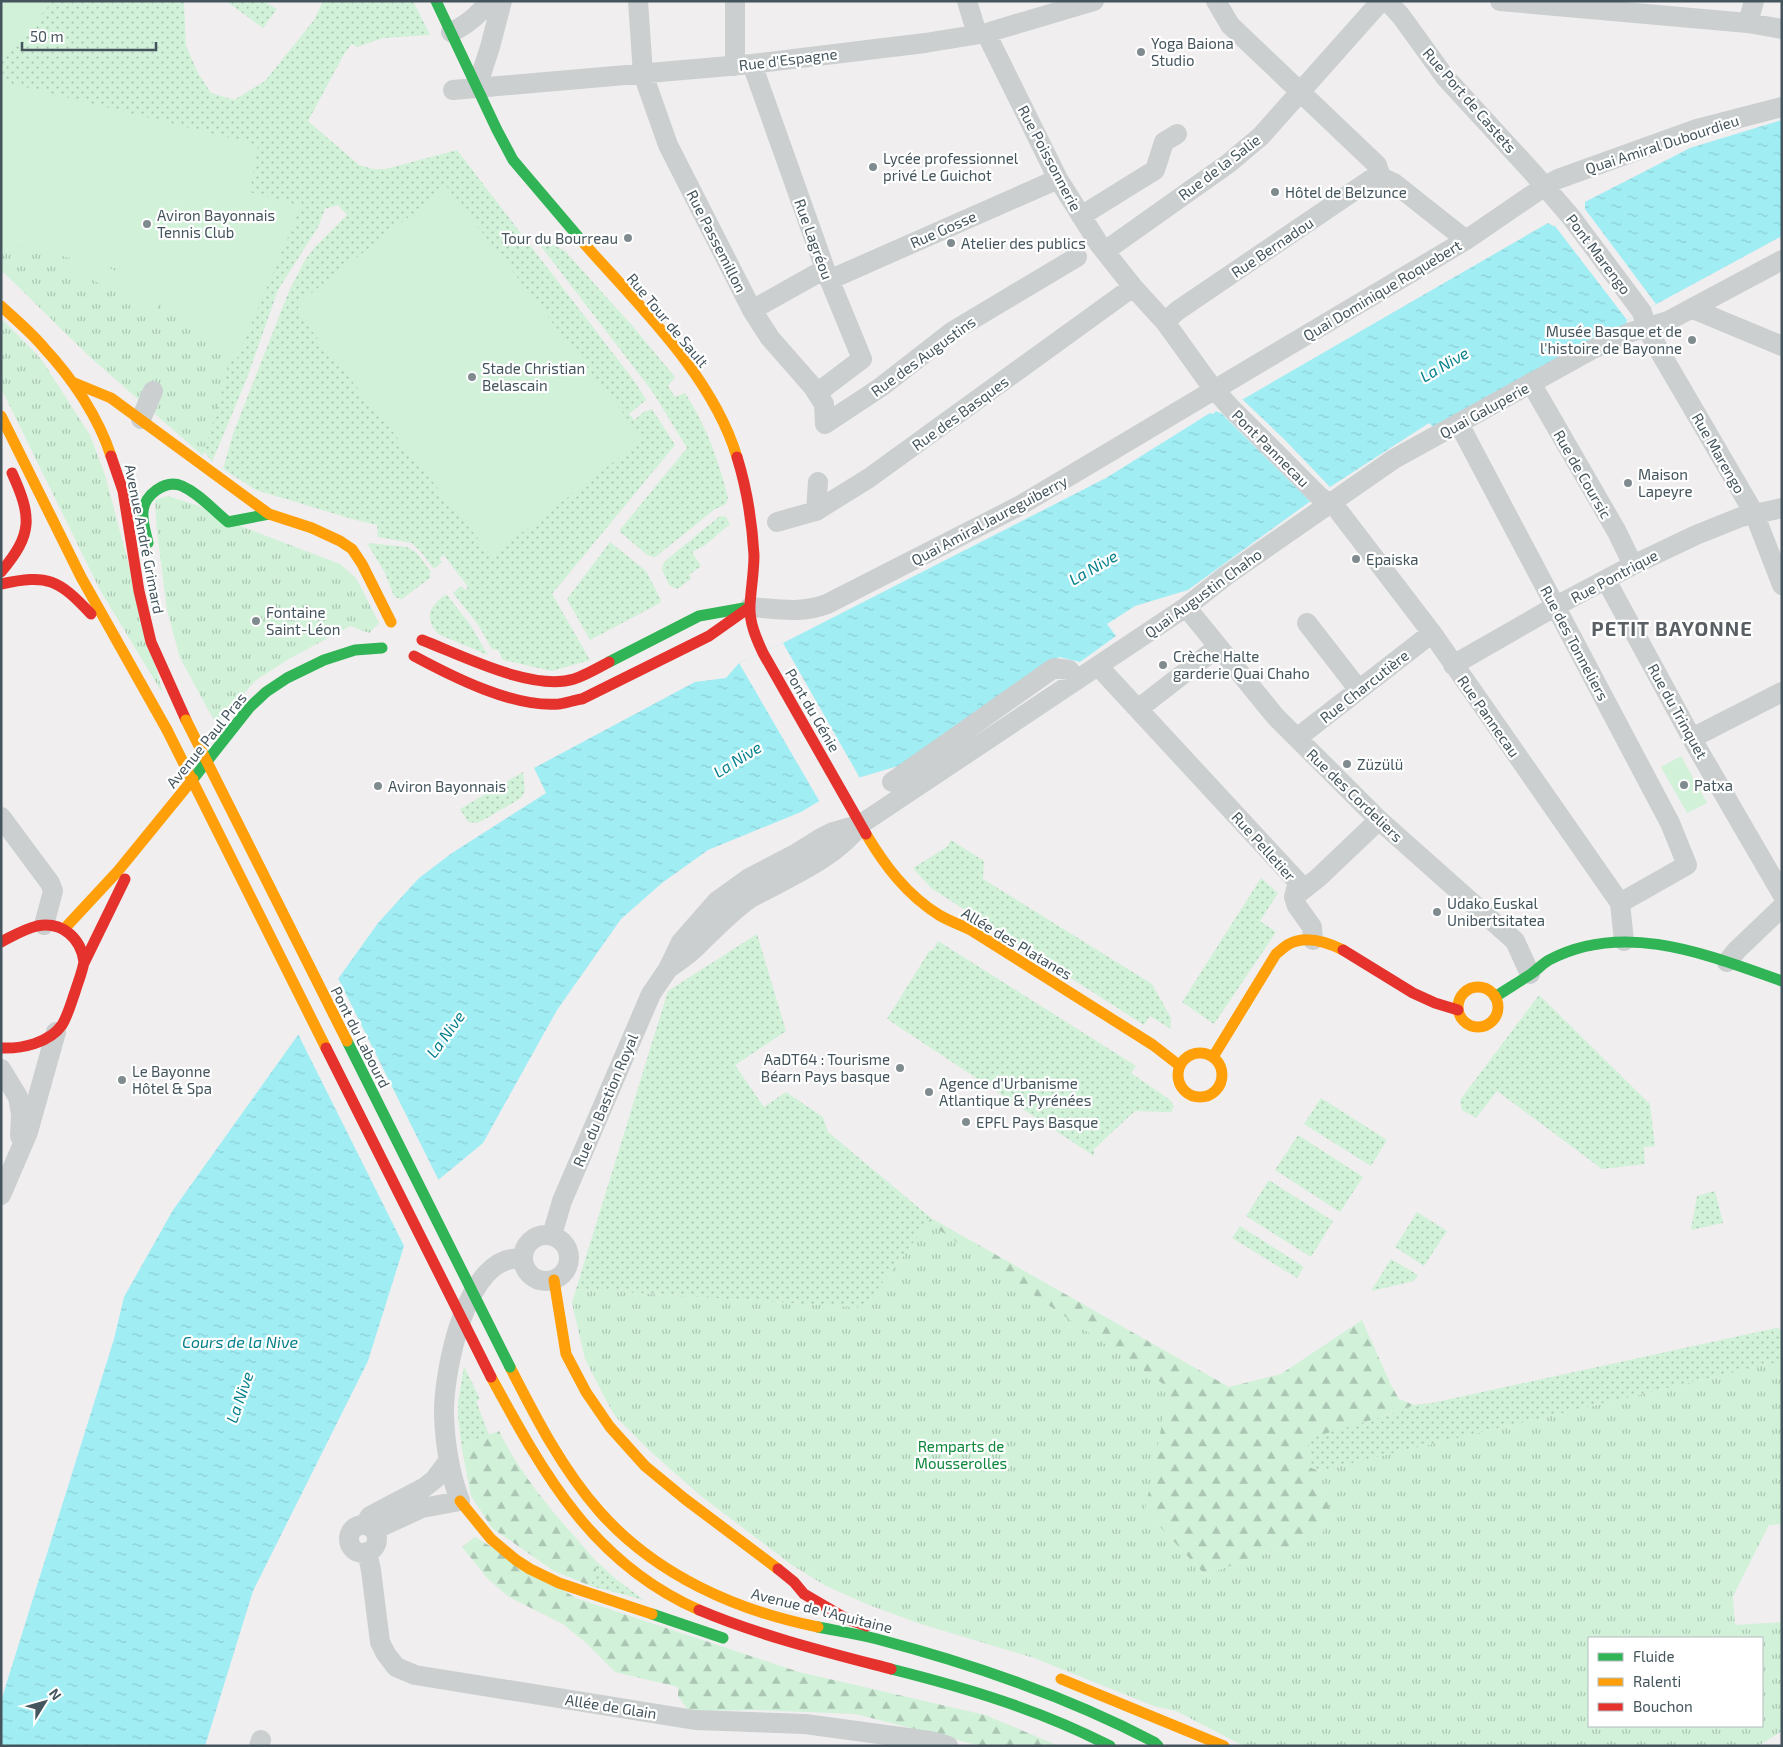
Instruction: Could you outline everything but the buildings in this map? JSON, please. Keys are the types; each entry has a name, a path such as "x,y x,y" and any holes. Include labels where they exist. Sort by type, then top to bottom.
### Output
{"main road":[{"name":"Rue Tour de Sault","path":"436,1 513,160 666,337 711,399 729,435 739,465 746,496 752,536 754,569 750,606"},
{"name":"Avenue André Grimard","path":"1,306 45,348 72,382 105,437 123,491 139,591 151,642 186,720"},
{"path":"72,382 111,398 269,514 312,528 340,540 352,549 362,564 391,622"},
{"path":"1,416 81,577 167,730 491,1376 528,1446 574,1514 618,1559 677,1599 710,1615 773,1638 947,1684 1032,1710 1110,1746"},
{"path":"1,572 22,546 26,520 23,497 8,466"},
{"path":"149,557 143,511 152,494 166,485 180,485 228,522 269,514"},
{"path":"1,584 37,578 56,582 71,592 123,649"},
{"path":"139,591 147,580"},
{"path":"422,640 515,676 554,682 573,679 587,674 699,616 750,606"},
{"path":"414,656 438,669 517,699 559,704 582,699 709,636 750,606"},
{"name":"Pont du Génie","path":"750,606 754,633 861,824"},
{"path":"391,622 405,620"},
{"path":"390,658 382,638 391,622"},
{"path":"402,661 414,656 420,646 422,640 417,627"},
{"name":"Avenue Paul Pras","path":"65,928 88,905 147,836 250,708 266,692 287,678 324,660 355,650 382,638"},
{"name":"Pont du Labourd","path":"186,720 510,1367"},
{"name":"Allée des Platanes","path":"861,824 876,852 913,896 940,916 971,930 1145,1040 1180,1066"},
{"name":"Avenue Paul Pras","path":"56,1032 67,1017 84,963 147,836"},
{"path":"1,942 44,924 65,928 76,937 82,949 84,963"},
{"path":"1213,1057 1276,954 1291,943 1313,940 1343,948 1420,997 1437,1005 1458,1010"},
{"path":"1495,997 1547,962 1569,952 1598,943 1624,941 1641,941 1669,945 1782,981"},
{"path":"1484,988 1495,997 1498,1010 1492,1022 1486,1026 1472,1027 1465,1023 1458,1010 1460,998 1469,989 1484,988"},
{"path":"1,1048 21,1047 56,1032"},
{"path":"1194,1054 1207,1054 1219,1063 1222,1071 1222,1080 1213,1094 1205,1097 1196,1097 1182,1089 1178,1074 1180,1066 1183,1061 1194,1054"},
{"path":"554,1280 566,1354 586,1392 610,1427 645,1466 794,1582 804,1594 845,1618 872,1628 884,1641"},
{"name":"Avenue de l'Aquitaine","path":"510,1367 556,1451 590,1500 617,1530 668,1570 700,1588 735,1603 803,1624 884,1641 1031,1687 1114,1721 1156,1744 1169,1745"},
{"path":"460,1501 488,1537 515,1559 534,1571 558,1582 731,1641"},
{"path":"794,1582 809,1586 832,1599 871,1615"},
{"path":"791,1653 826,1652"},
{"path":"1051,1676 1076,1684 1224,1746"}],"street":[{"path":"490,1 460,28 455,41 469,54 480,53 490,47"},
{"path":"476,87 490,47 502,1"},
{"name":"Rue Passemillon","path":"638,1 643,74 668,145 752,310 770,338 817,393"},
{"path":"735,1 743,65"},
{"name":"Rue Poissonnerie","path":"967,1 981,34 1058,179 1081,216 1093,250 1133,287 1165,322"},
{"name":"Rue d'Espagne","path":"453,90 743,65 925,43 981,34 1094,1"},
{"path":"1216,1 1230,24 1377,165 1381,176 1394,183 1466,240"},
{"path":"1500,1 1748,23 1782,29"},
{"path":"1748,23 1754,1"},
{"name":"Rue de la Salie","path":"1093,250 1228,164 1261,136 1300,91 1392,4"},
{"name":"Rue Port de Castets","path":"1392,4 1445,77 1545,186"},
{"name":"Rue Lagréou","path":"743,65 862,359 817,393"},
{"name":"Quai Amiral Dubourdieu","path":"1545,186 1558,179 1697,130 1782,107"},
{"path":"1081,216 1155,170 1166,138"},
{"name":"Rue Bernadou","path":"1165,322 1177,311 1370,180 1381,176"},
{"name":"Rue Gosse","path":"752,310 826,274 1058,179"},
{"name":"Pont Marengo","path":"1545,186 1571,217 1644,319"},
{"name":"Quai Dominique Roquebert","path":"1216,390 1236,376 1466,240 1545,186"},
{"name":"Rue des Augustins","path":"817,393 824,404 825,424 881,387 953,331 1093,250"},
{"name":"Quai Galuperie","path":"1324,500 1644,319 1668,321 1782,260"},
{"name":"Rue des Basques","path":"777,522 816,511 868,478 1133,287"},
{"path":"1693,309 1782,346"},
{"name":"Rue Marengo","path":"1644,319 1754,514 1782,585"},
{"name":"Pont Pannecau","path":"1165,322 1230,407 1324,500"},
{"name":"Rue de Coursic","path":"1531,384 1633,565"},
{"name":"Quai Amiral Jaureguiberry","path":"750,606 798,611 814,609 827,604 1019,506 1216,390"},
{"path":"141,419 153,391"},
{"name":"Rue des Tonneliers","path":"1459,424 1670,823 1686,865 1620,903"},
{"path":"816,511 818,482"},
{"name":"Quai Augustin Chaho","path":"861,824 1186,607 1324,500"},
{"name":"Rue Pannecau","path":"1324,500 1337,510 1432,633 1620,903 1624,941"},
{"name":"Rue Pontrique","path":"1453,665 1556,606 1696,534 1754,514 1782,508"},
{"name":"Rue du Trinquet","path":"1606,580 1692,738 1782,894"},
{"name":"Rue des Cordeliers","path":"1186,607 1275,716 1379,820 1515,941 1530,974"},
{"path":"1307,623 1359,690"},
{"name":"Rue Charcutière","path":"1297,738 1432,633"},
{"path":"1138,709 1218,647"},
{"name":"Rue Pelletier","path":"1098,666 1298,882 1294,897 1297,906 1312,927 1313,940"},
{"path":"892,782 1054,668 1069,670 1076,680"},
{"path":"1692,738 1782,692"},
{"path":"1,817 50,883 53,891 44,924"},
{"path":"1294,897 1318,878 1379,820"},
{"name":"Rue du Bastion Royal","path":"552,1235 562,1201 651,994 668,969 681,942 717,901 750,878 833,832 861,824"},
{"path":"1727,962 1782,907"},
{"path":"1,1195 28,1132 56,1032"},
{"path":"1,1069 18,1097 21,1114 17,1158"},
{"path":"552,1235 564,1243 570,1257 566,1271 554,1280 539,1280 528,1272 523,1259 527,1245 538,1236 552,1235"},
{"path":"449,1460 425,1488 370,1516 369,1527 422,1508 460,1501 454,1486 449,1460 444,1415 448,1368 469,1298 481,1278 503,1261 514,1258 523,1259"},
{"name":"Allée de Glain","path":"369,1527 354,1527 351,1531 349,1542 354,1550 367,1552 380,1642 396,1667 415,1675 695,1720 805,1724 930,1741 948,1746"}],"green space":[{"path":"1,1 53,1 1,62"},
{"path":"42,1 184,1 186,46 198,73 211,93 234,100 265,81 314,20 323,1 413,1 430,35 383,38 357,47 352,44 344,54 308,121 359,165 373,169 386,169 457,150 635,382 646,400 629,414 634,420 644,412 652,409 675,445 552,594 590,660 552,671 503,660 498,650 492,649 477,623 453,593 461,586 465,590 468,587 444,555 439,558 442,562 434,569 412,543 378,537 377,525 256,490 223,469 233,434 289,291 305,260 315,247 347,215 338,205 325,209 318,227 278,290 247,378 212,462 1,185 1,49"},
{"path":"226,1 263,1 277,9 263,28"},
{"name":"Aviron Bayonnais Tennis Club","path":"1,81 258,145 250,192 301,206 236,361 220,353 163,297 155,311 74,271 79,260 1,242","holes":["105,266 138,273 156,290"]},
{"name":"Stade Christian Belascain","path":"447,187 643,439 492,556 299,315 298,310 300,302"},
{"path":"1,228 143,258 236,344 203,456 91,358 1,270"},
{"path":"546,241 565,251 675,377 668,386 675,397 685,393 693,405 716,457 728,498 726,504 715,509 654,557 647,555 619,531 687,448 652,391 540,245"},
{"path":"1,318 41,359 90,435 105,475 163,694 100,590 1,388"},
{"path":"168,496 199,506 243,527 340,564 356,578 379,623 369,633 350,626 289,659 256,680 216,724 180,658 167,610 155,500"},
{"path":"720,516 726,517 730,524 705,545 692,552 701,566 689,575 691,579 677,589 669,585 662,569 664,562"},
{"path":"610,542 646,571 661,600 660,603 590,640 567,599"},
{"path":"367,543 407,547 417,553 431,572 429,574 431,577 402,599 397,598 394,596 385,573"},
{"path":"447,595 471,626 488,655 438,634 431,622 430,613 435,604"},
{"name":"Patxa","path":"1681,756 1707,803 1687,813 1661,767"},
{"path":"523,772 525,791 521,798 477,823 468,822 460,809"},
{"path":"951,840 984,861 983,879 1152,984 1171,1018 1171,1029 1150,1016 1144,1025 931,888 913,868 947,847"},
{"path":"1261,878 1278,893 1260,921 1276,932 1214,1024 1182,1002"},
{"path":"757,934 786,1031 735,1065 764,1107 786,1092 823,1117 828,1132 931,1218 929,1223 863,1308 576,1289 668,991"},
{"path":"938,941 1136,1066 1131,1073 1170,1100 1174,1106 1171,1112 1135,1111 1094,1149 1094,1156 887,1019 929,951 933,950"},
{"path":"1539,995 1650,1104 1655,1146 1644,1147 1645,1164 1602,1169 1497,1091 1476,1118 1462,1110 1460,1100"},
{"path":"1321,1098 1387,1140 1371,1166 1304,1124"},
{"path":"1298,1135 1363,1177 1340,1212 1275,1170"},
{"path":"1269,1180 1333,1221 1311,1257 1246,1216"},
{"path":"1715,1191 1723,1223 1691,1230 1697,1196"},
{"path":"1417,1212 1447,1231 1424,1266 1395,1247"},
{"path":"931,1218 1229,1387 1281,1374 1362,1320 1399,1399 1414,1405 1388,1415 1309,1439 1309,1467 1319,1471 1332,1515 1325,1518 1322,1535 1205,1575 904,1255"},
{"name":"Remparts de Mousserolles","path":"929,1223 1169,1388 1145,1511 1205,1575 1322,1535 1325,1518 1332,1515 1319,1471 1782,1361 1782,1524 1769,1525 1733,1596 1735,1625 1782,1622 1782,1731 1758,1746 1244,1746 1176,1711 1154,1706 1034,1658 918,1623 869,1605 826,1586 792,1565 701,1496 651,1452 615,1416 585,1359 572,1303 576,1289 863,1308"},
{"path":"1240,1226 1304,1267 1297,1278 1232,1238"},
{"path":"1391,1259 1418,1275 1414,1281 1371,1291"},
{"path":"1776,1328 1782,1330 1782,1361 1319,1471 1309,1467 1309,1439 1342,1427 1388,1415 1414,1405 1432,1403"},
{"path":"464,1366 480,1399 476,1401 489,1435 474,1440 462,1449 458,1403"},
{"path":"499,1431 531,1483 595,1560 596,1570 591,1586 554,1571 492,1528 471,1496 462,1449 474,1440"},
{"path":"475,1537 576,1598 799,1672 985,1715 1059,1746 981,1746 856,1714 756,1710 689,1711 678,1696 678,1687 615,1672 585,1642 563,1624 509,1597 487,1578 462,1547"},
{"path":"595,1560 617,1580 644,1600 591,1586 596,1570"}],"water":[{"name":"Cours de la Nive","path":"1782,120 1782,236 1627,320 1626,325 1434,428 1429,423 1330,487 1188,590 1135,606 1107,624 1116,636 1080,662 1059,657 898,766 858,778 801,812 708,850 662,883 621,919 557,1010 483,1143 420,1195 368,1361 253,1591 205,1746 1,1746 1,1701 114,1339 124,1297 173,1210 378,923 419,878 452,853 546,793 534,768 695,682 726,678 739,663 783,643 1106,478 1210,413 1213,414 1216,411 1219,413 1548,223 1555,226 1585,209 1585,202 1690,148"}],"pier":[{"path":"1585,209 1656,304 1627,320 1555,226"},
{"path":"1242,399 1330,487 1311,502 1220,412"},
{"path":"783,643 861,780 821,804 739,663"},
{"path":"337,976 440,1183 423,1197 406,1250 297,1032"}],"traffic: fast":[{"path":"436,1 513,160 581,240"},
{"path":"148,543 143,520 144,506 151,494 169,485 175,484 189,489 228,522 269,514"},
{"path":"609,662 699,616 744,608"},
{"path":"193,779 249,708 266,692 287,678 324,660 355,650 382,648"},
{"path":"1495,997 1549,960 1578,948 1607,943 1636,942 1696,952 1782,981"},
{"path":"347,1041 510,1367"},
{"path":"652,1614 723,1638"},
{"path":"818,1627 870,1637 984,1670 1087,1710 1121,1725 1154,1742 1158,1746"},
{"path":"891,1669 1003,1701 1057,1721 1110,1746"}],"traffic: slow":[{"path":"581,240 671,341 710,397 725,426 737,457"},
{"path":"1,306 40,343 75,386 92,413 111,456"},
{"path":"72,382 111,398 269,514 312,528 340,541 352,549 362,564 391,622"},
{"path":"1,416 81,577 167,730"},
{"path":"186,720 347,1041"},
{"path":"167,730 326,1048"},
{"path":"65,928 118,871 193,779"},
{"path":"866,834 898,879 927,907 971,930 1153,1045 1180,1066"},
{"path":"1213,1057 1276,954 1289,944 1302,940 1323,942 1343,950"},
{"path":"1474,987 1482,987 1489,990 1495,996 1498,1007 1495,1018 1489,1024 1482,1027 1474,1027 1467,1024 1461,1018 1458,1011 1458,1003 1461,996 1467,990 1474,987"},
{"path":"1196,1053 1204,1053 1216,1059 1222,1075 1216,1091 1204,1097 1196,1097 1184,1091 1178,1079 1178,1071 1184,1059 1196,1053"},
{"path":"554,1280 566,1354 586,1392 610,1427 645,1466 685,1499 778,1569"},
{"path":"510,1367 562,1461 586,1496 622,1534 672,1572 700,1587 758,1611 818,1627"},
{"path":"491,1377 552,1481 600,1541 629,1567 662,1590 699,1610"},
{"path":"460,1501 491,1539 530,1569 559,1583 652,1614"},
{"path":"1061,1679 1224,1746"}],"traffic: jam":[{"path":"111,456 123,491 139,591 151,642 186,720"},
{"path":"737,457 746,493 753,543 754,561 750,611 758,642 866,834"},
{"path":"1,572 19,547 26,525 23,502 12,473"},
{"path":"1,584 30,580 51,582 70,593 91,614"},
{"path":"414,656 447,673 504,696 541,704 559,704 582,699 709,636 750,607"},
{"path":"422,640 497,670 538,681 557,682 574,679 609,662"},
{"path":"84,963 125,879"},
{"path":"1,942 32,927 54,926 69,933 79,946 84,962 68,1013 57,1031 35,1044 1,1048"},
{"path":"1343,950 1413,993 1435,1003 1458,1010"},
{"path":"326,1048 491,1377"},
{"path":"778,1569 794,1582 804,1594 845,1618 867,1626"},
{"path":"699,1610 770,1636 891,1669"}],"place":[{"name":"Yoga Baiona Studio","path":"1141,52"},
{"name":"Lycée professionnel privé Le Guichot","path":"873,167"},
{"name":"Hôtel de Belzunce","path":"1275,192"},
{"name":"Aviron Bayonnais Tennis Club","path":"147,224"},
{"name":"Tour du Bourreau","path":"628,238"},
{"name":"Atelier des publics","path":"951,243"},
{"name":"Musée Basque et de l'histoire de Bayonne","path":"1692,340"},
{"name":"Stade Christian Belascain","path":"472,377"},
{"name":"Maison Lapeyre","path":"1628,483"},
{"name":"Epaiska","path":"1356,559"},
{"name":"Fontaine Saint-Léon","path":"256,621"},
{"name":"Crèche Halte garderie Quai Chaho","path":"1163,665"},
{"name":"Züzülü","path":"1347,764"},
{"name":"Patxa","path":"1684,785"},
{"name":"Aviron Bayonnais","path":"378,786"},
{"name":"Udako Euskal Unibertsitatea","path":"1437,912"},
{"name":"AaDT64 : Tourisme Béarn Pays basque","path":"900,1068"},
{"name":"Le Bayonne Hôtel & Spa","path":"122,1080"},
{"name":"Agence d'Urbanisme Atlantique & Pyrénées","path":"929,1092"},
{"name":"EPFL Pays Basque","path":"966,1122"}],"district":[{"name":"PETIT BAYONNE","path":"1672,628"}],"water label":[{"name":"La Nive","path":"1444,364"},
{"name":"La Nive","path":"1093,567"},
{"name":"La Nive","path":"737,759"},
{"name":"La Nive","path":"445,1034"},
{"name":"La Nive","path":"239,1397"}]}
